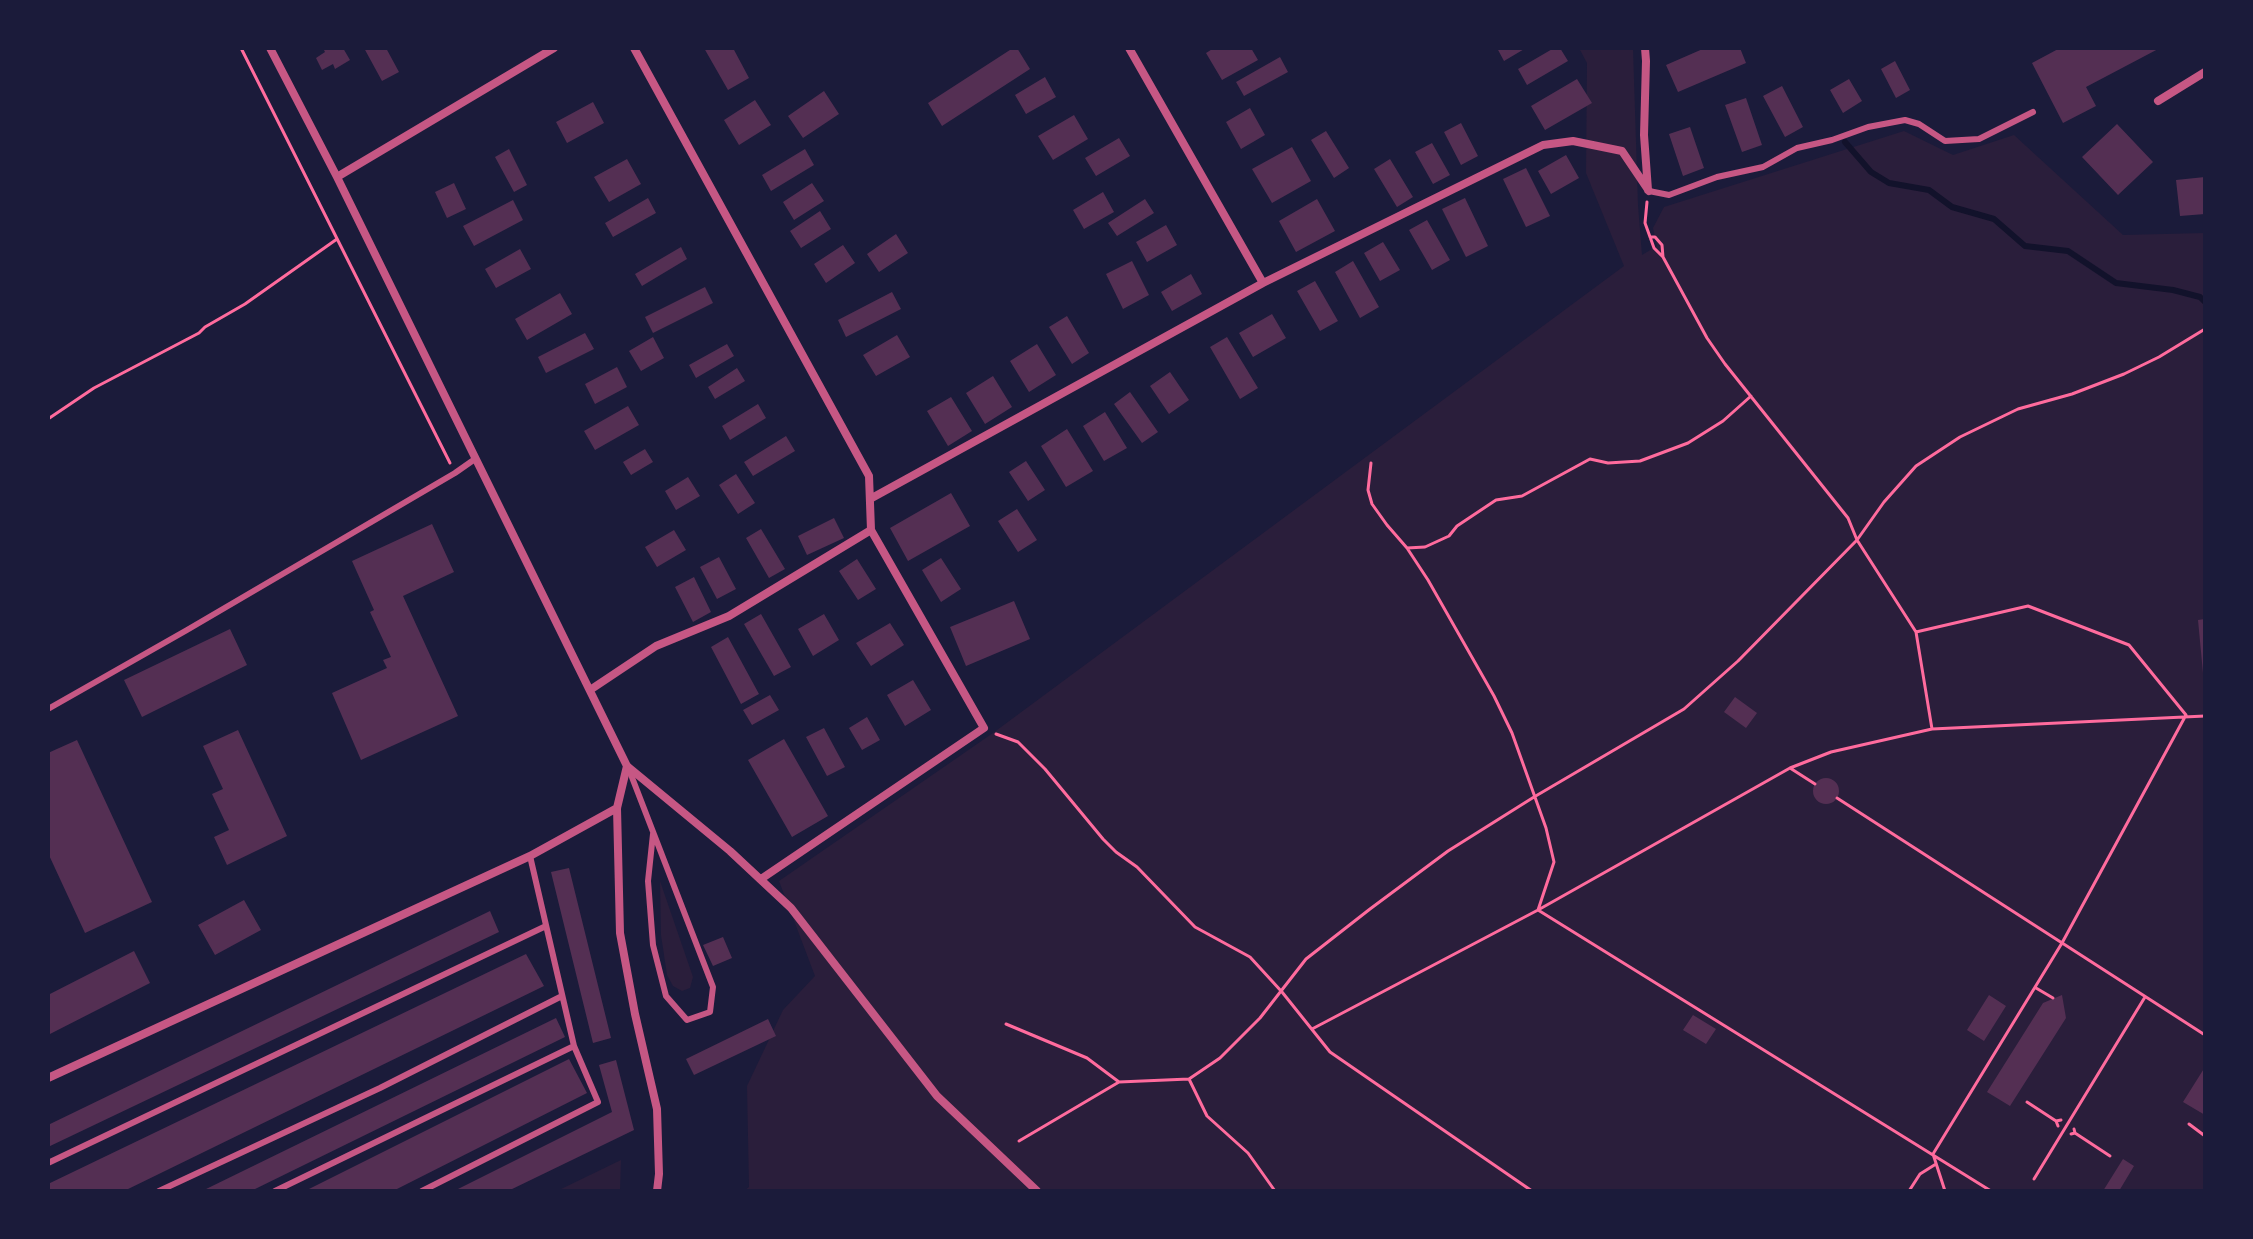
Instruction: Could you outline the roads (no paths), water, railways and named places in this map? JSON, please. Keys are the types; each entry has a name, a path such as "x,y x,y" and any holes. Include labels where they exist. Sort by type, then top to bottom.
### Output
{"street":[{"path":"270,48 337,177 627,766 791,908 937,1096 1037,1191"},
{"path":"337,177 554,48"},
{"path":"634,48 869,476 871,530 984,728 761,879"},
{"path":"1129,48 1263,283"},
{"path":"1645,48 1644,135 1649,191"},
{"path":"2158,101 2205,72"},
{"path":"870,499 1263,283 1543,145 1573,141 1622,151 1649,191"},
{"path":"590,690 656,646 729,616 871,530"},
{"path":"627,766 617,808 620,933 657,1109 657,1191"},
{"path":"48,1078 530,856 617,808"}],"lane":[{"path":"1649,191 1669,195 1717,177 1763,167 1797,148 1868,127 1905,120 1919,124 1945,141 1979,139 2033,112"},
{"path":"48,709 475,459"},
{"path":"627,766 713,987 710,1012 687,1020 666,996 653,945 648,881 653,834"},
{"path":"422,1191 598,1102 574,1046 530,856"},
{"path":"48,1163 546,926"},
{"path":"159,1191 380,1088 562,996"},
{"path":"275,1191 574,1046"}],"waterway":[{"path":"1845,142 1871,172 1889,183 1929,190 1952,207 1994,219 2025,246 2068,251 2116,283 2173,290 2200,297 2205,302"}]}
